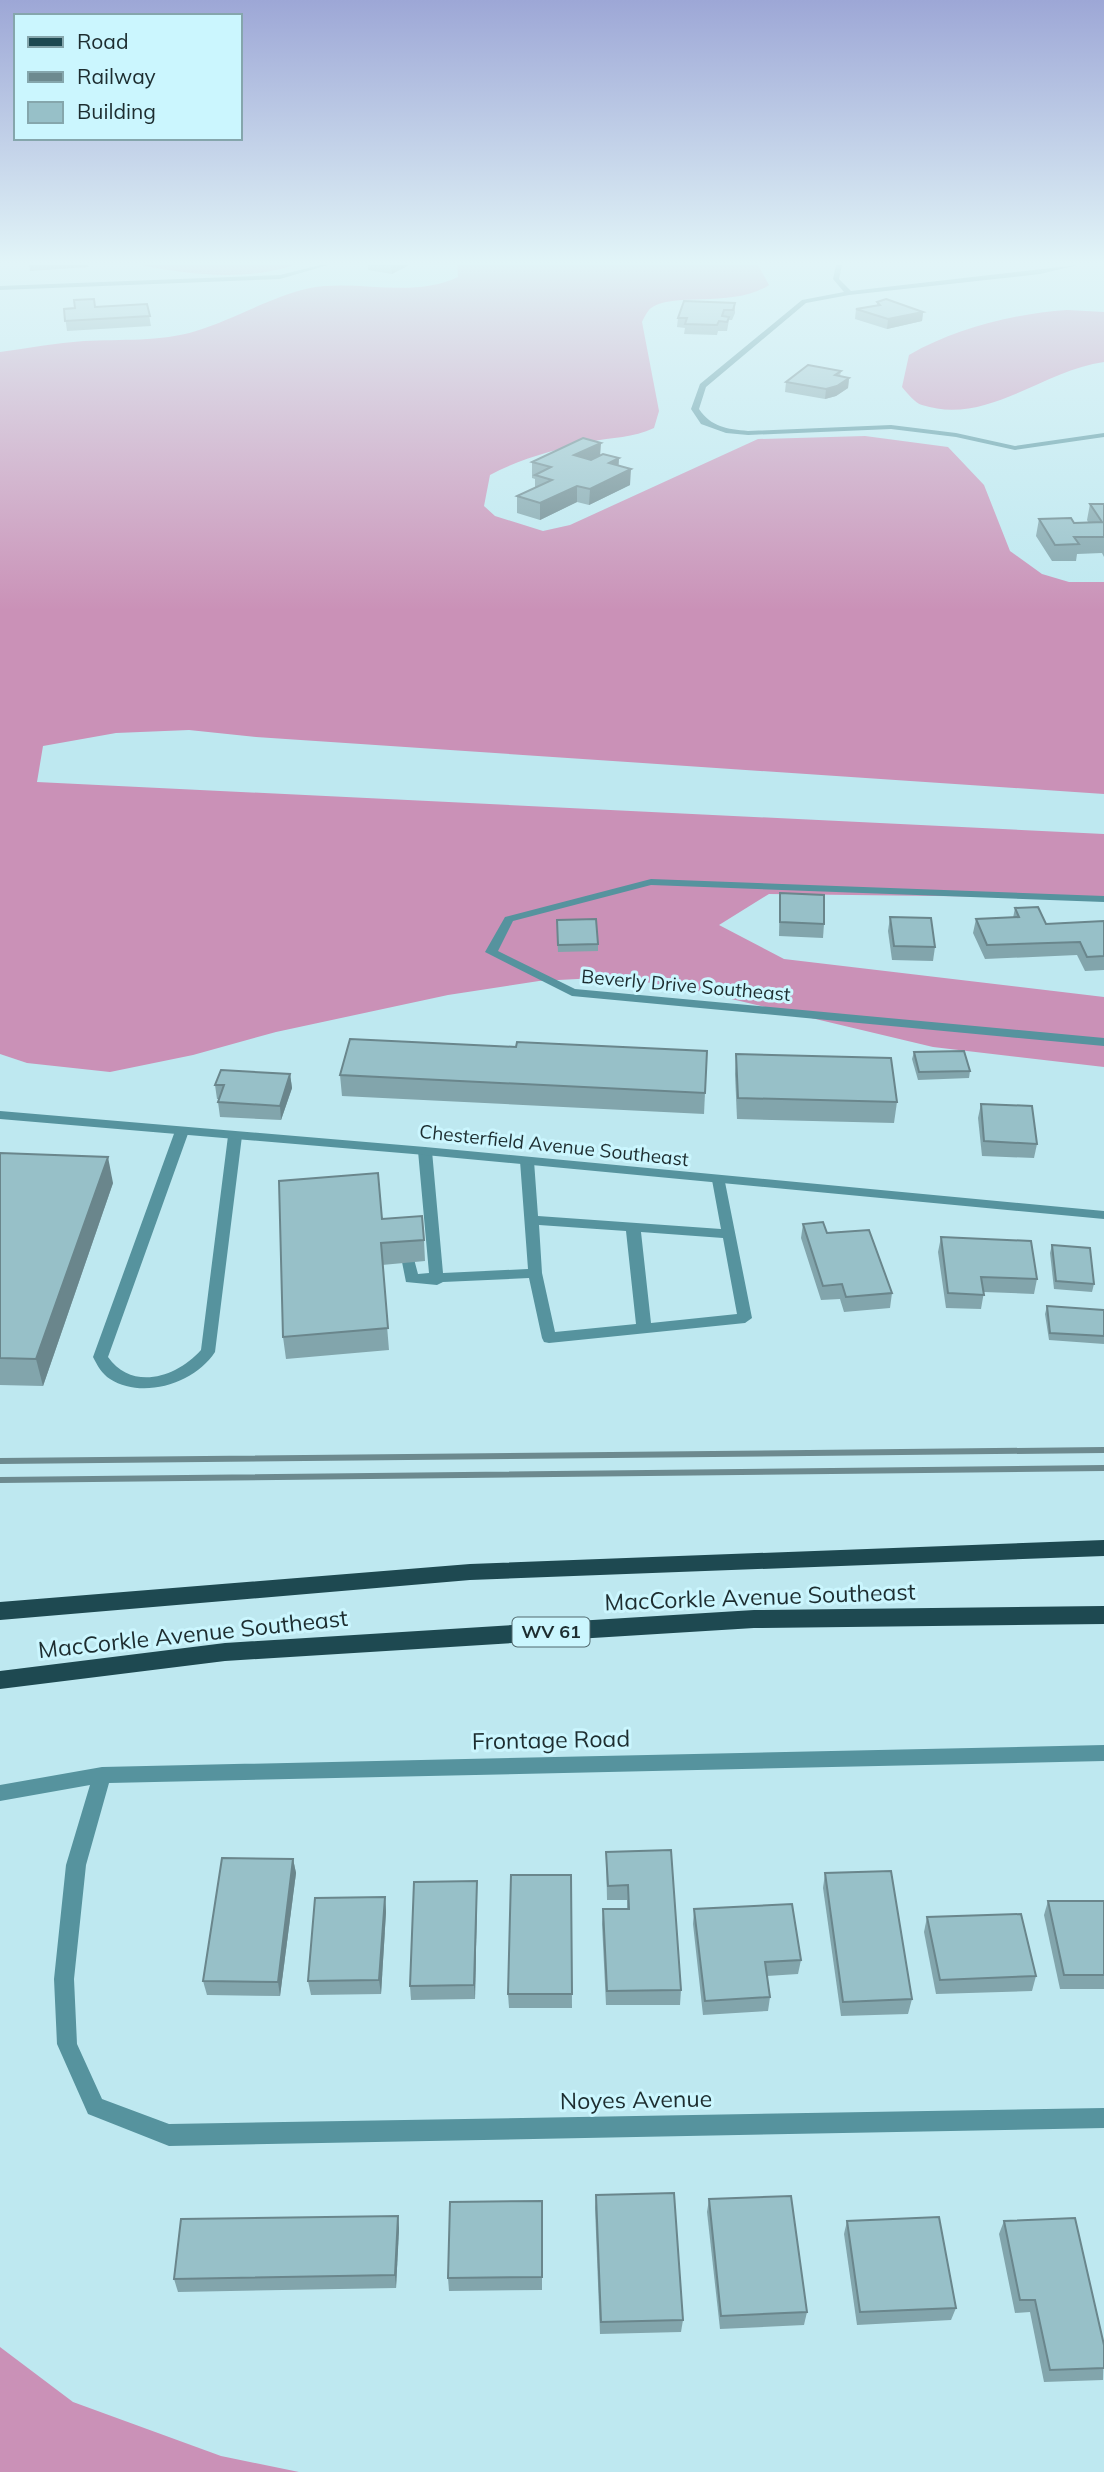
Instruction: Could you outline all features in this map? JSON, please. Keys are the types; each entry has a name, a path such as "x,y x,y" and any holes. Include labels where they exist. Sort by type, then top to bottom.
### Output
{"main road":[{"name":"MacCorkle Avenue Southeast","path":"0,1611 470,1572 1104,1548"},
{"name":"MacCorkle Avenue Southeast","path":"0,1680 225,1652 754,1619 1104,1615"}],"street":[{"path":"710,380 696,398 695,409 704,422 729,431 748,433 850,426 918,429 1015,448 1104,435"},
{"name":"Beverly Drive Southeast","path":"1104,899 651,882 509,919 491,952 572,992 1104,1042"},
{"name":"Chesterfield Avenue Southeast","path":"0,1115 425,1151 1104,1215"},
{"path":"182,1131 100,1357 116,1377 142,1383 170,1379 196,1368 208,1352 235,1136"},
{"path":"425,1151 438,1280"},
{"path":"527,1161 534,1273 549,1338 746,1318 719,1180"},
{"path":"414,1221 431,1211"},
{"path":"530,1220 729,1234"},
{"path":"633,1227 644,1328"},
{"path":"409,1262 411,1279 438,1280 534,1273"},
{"name":"Frontage Road","path":"0,1793 102,1774 1104,1753"},
{"name":"Noyes Avenue","path":"102,1774 76,1865 64,1979 66,2043 95,2107 170,2135 1104,2118"}],"shaded area":[{"path":"0,380 653,380 659,411 654,428 630,436 552,451 501,469 490,475 484,506 495,516 543,531 570,525 758,439 865,436 948,447 984,485 1010,551 1042,574 1069,582 1104,582 1104,794 256,737 189,730 116,733 43,746 37,782 1104,834 1104,898 769,894 719,925 784,959 1104,997 1104,1067 933,1047 698,991 616,977 539,981 448,995 276,1032 193,1055 110,1072 27,1063 0,1054"},
{"path":"903,380 1047,380 992,403 946,410 922,405 902,387"},
{"path":"0,2347 73,2402 221,2456 299,2472 0,2472"}],"building":[{"path":"788,380 845,380 826,389 786,382"},
{"path":"583,438 601,443 574,455 591,460 603,454 619,458 609,463 631,469 590,489 577,486 540,503 517,496 552,480 535,475 551,467 532,462"},
{"path":"1090,504 1104,504 1104,537 1074,537 1079,544 1055,545 1039,519 1071,518 1074,523 1102,522"},
{"path":"780,893 824,895 824,924 780,922"},
{"path":"1038,907 1046,924 1104,921 1104,956 1087,957 1080,942 987,945 976,919 1019,917 1015,908"},
{"path":"890,917 931,918 935,947 894,946"},
{"path":"596,919 598,944 558,945 557,920"},
{"path":"350,1039 516,1047 517,1042 707,1051 705,1093 340,1075"},
{"path":"964,1051 970,1071 919,1072 914,1052"},
{"path":"736,1054 891,1058 897,1102 738,1098"},
{"path":"221,1070 290,1074 280,1106 218,1102 224,1085 215,1085"},
{"path":"981,1104 1032,1106 1037,1144 984,1141"},
{"path":"0,1153 108,1157 36,1359 0,1358"},
{"path":"378,1173 382,1219 422,1216 424,1240 381,1243 388,1328 283,1337 279,1181"},
{"path":"823,1222 827,1233 869,1230 892,1293 846,1297 842,1284 823,1286 803,1224"},
{"path":"941,1237 1031,1241 1037,1279 981,1277 984,1295 948,1293"},
{"path":"1052,1245 1090,1248 1094,1284 1056,1281"},
{"path":"1047,1306 1104,1310 1104,1336 1050,1333"},
{"path":"671,1850 681,1990 607,1991 603,1909 629,1909 628,1885 608,1886 606,1852"},
{"path":"222,1858 293,1859 278,1982 203,1981"},
{"path":"891,1871 912,1999 843,2002 825,1873"},
{"path":"511,1875 571,1875 572,1994 508,1994"},
{"path":"477,1881 474,1985 410,1986 414,1882"},
{"path":"385,1897 379,1980 308,1981 315,1898"},
{"path":"1048,1901 1104,1901 1104,1975 1064,1975"},
{"path":"792,1904 801,1960 765,1962 770,1997 705,2001 694,1909"},
{"path":"1021,1914 1036,1976 940,1980 927,1917"},
{"path":"674,2193 683,2320 601,2322 596,2195"},
{"path":"791,2196 807,2312 721,2316 709,2199"},
{"path":"542,2201 542,2277 448,2278 450,2202"},
{"path":"398,2216 395,2275 174,2279 181,2219"},
{"path":"939,2217 956,2308 860,2312 847,2221"},
{"path":"1075,2218 1104,2345 1104,2368 1050,2370 1035,2300 1020,2300 1004,2221"}],"railway":[{"path":"0,1461 1104,1450"},
{"path":"0,1480 1104,1468"}]}
